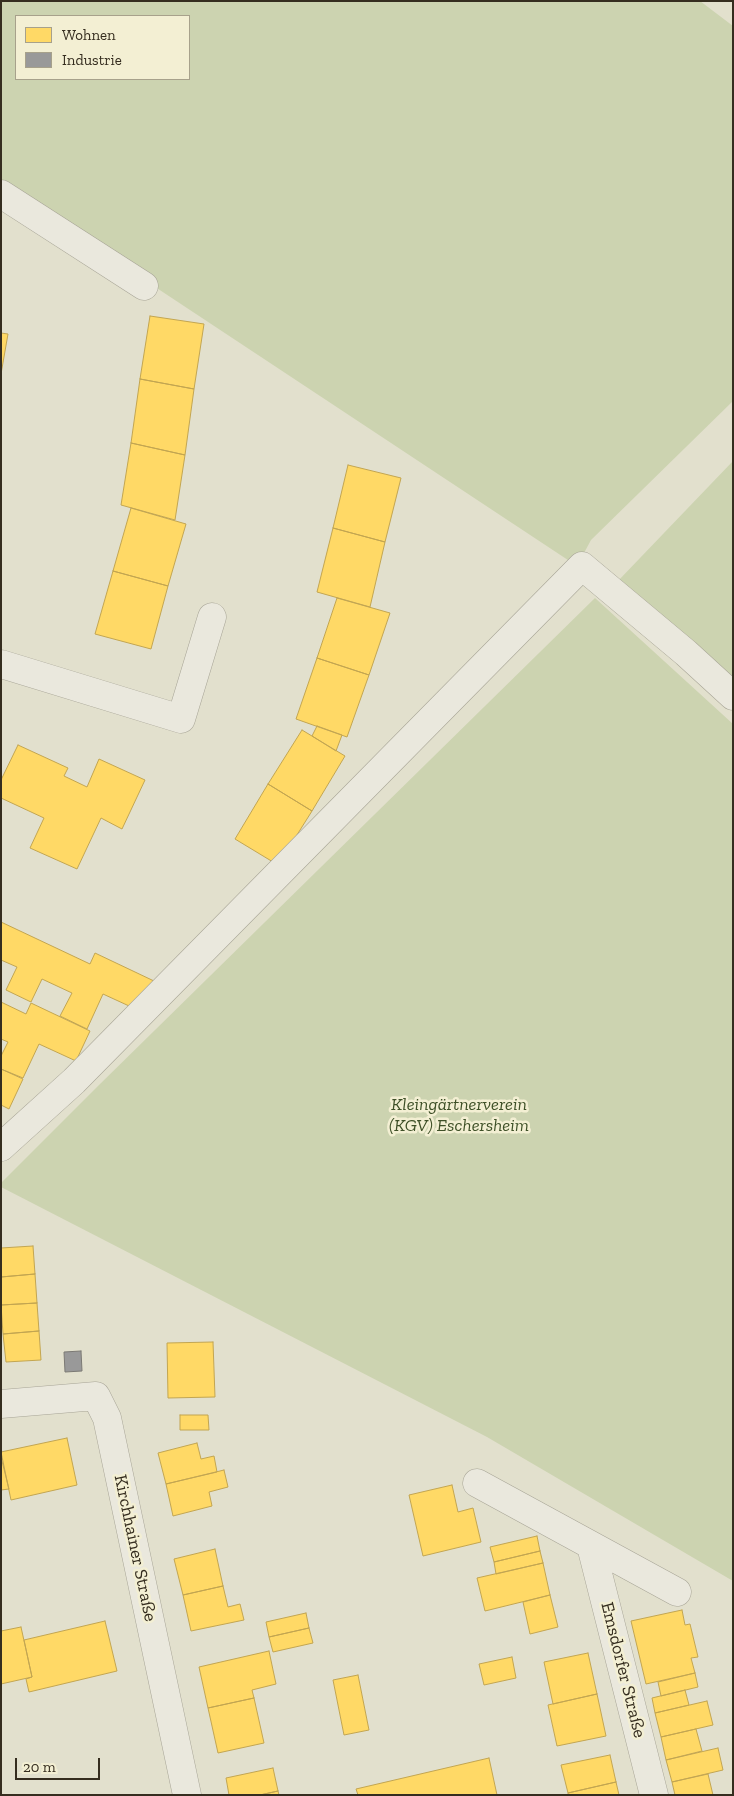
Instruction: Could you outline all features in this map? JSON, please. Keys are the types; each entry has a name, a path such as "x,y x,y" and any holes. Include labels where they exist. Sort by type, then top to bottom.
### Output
{"street":[{"path":"1,194 144,286"},
{"path":"1,1148 81,1074 582,566 686,653 733,696"},
{"path":"1,664 181,719 212,617"},
{"name":"Kirchhainer Straße","path":"1,1404 96,1396 107,1418 187,1795"},
{"path":"477,1483 677,1592"},
{"name":"Emsdorfer Straße","path":"591,1546 654,1795"}],"green space":[{"path":"1,1 700,1 733,26 733,401 591,540 577,566 1,185"},
{"path":"733,461 733,688 617,582"},
{"name":"Kleingärtnerverein (KGV) Eschersheim","path":"595,598 733,724 733,1581 487,1437 1,1187 1,1183 99,1085"}],"building: Wohnen":[{"path":"150,316 204,324 194,389 140,379"},
{"path":"1,333 8,334 1,374"},
{"path":"140,379 194,389 185,455 131,443"},
{"path":"131,443 185,455 175,520 121,505"},
{"path":"348,465 401,478 385,542 333,528"},
{"path":"131,508 186,524 168,586 113,571"},
{"path":"333,528 385,542 370,607 317,592"},
{"path":"113,571 168,586 151,649 95,634"},
{"path":"337,598 390,613 369,675 317,658"},
{"path":"317,658 369,675 347,737 296,719"},
{"path":"317,726 342,735 336,751 312,736"},
{"path":"302,730 345,756 312,811 268,784"},
{"path":"18,745 68,768 64,776 87,787 99,759 145,780 122,829 101,818 77,869 30,848 44,818 1,798 1,780"},
{"path":"268,784 312,811 278,865 235,839"},
{"path":"1,922 90,964 95,953 154,981 140,1011 103,994 87,1029 60,1016 72,993 42,979 31,1002 6,990 17,967 1,960"},
{"path":"1,1002 26,1014 31,1003 90,1031 76,1061 39,1044 23,1078 1,1069 1,1056 8,1042 1,1039"},
{"path":"1,1069 23,1079 9,1109 1,1105"},
{"path":"33,1246 35,1274 1,1277 1,1248"},
{"path":"35,1274 37,1303 1,1305 1,1277"},
{"path":"37,1303 39,1331 3,1334 1,1305"},
{"path":"39,1331 41,1360 6,1362 3,1334"},
{"path":"213,1342 215,1397 168,1398 167,1343"},
{"path":"180,1415 208,1415 209,1430 180,1430"},
{"path":"67,1438 77,1485 11,1500 1,1452"},
{"path":"197,1443 201,1459 214,1456 217,1472 166,1484 158,1453"},
{"path":"1,1457 9,1489 1,1490"},
{"path":"224,1470 228,1487 209,1492 212,1506 173,1516 166,1484"},
{"path":"452,1485 458,1512 473,1508 481,1542 423,1556 409,1495"},
{"path":"537,1536 540,1551 494,1562 490,1547"},
{"path":"215,1549 223,1586 183,1595 174,1559"},
{"path":"540,1551 543,1563 496,1574 494,1562"},
{"path":"543,1563 550,1595 485,1611 477,1578"},
{"path":"223,1586 228,1607 240,1604 244,1620 191,1631 183,1595"},
{"path":"550,1595 558,1627 530,1634 523,1602"},
{"path":"682,1610 685,1625 690,1624 698,1657 691,1658 695,1673 646,1684 631,1621"},
{"path":"306,1613 309,1628 269,1637 266,1622"},
{"path":"105,1621 117,1671 29,1692 26,1679 32,1677 24,1640"},
{"path":"21,1627 32,1677 1,1684 1,1631"},
{"path":"309,1628 313,1643 273,1652 269,1637"},
{"path":"269,1651 276,1684 252,1690 254,1698 208,1708 199,1667"},
{"path":"588,1653 597,1694 553,1704 544,1662"},
{"path":"512,1657 516,1678 484,1685 479,1664"},
{"path":"695,1673 698,1687 661,1696 658,1682"},
{"path":"358,1675 369,1730 344,1735 333,1680"},
{"path":"685,1690 689,1705 655,1713 652,1698"},
{"path":"597,1694 606,1736 557,1746 548,1705"},
{"path":"254,1698 264,1743 218,1753 208,1708"},
{"path":"707,1701 713,1725 661,1737 655,1713"},
{"path":"696,1729 702,1751 666,1760 661,1737"},
{"path":"718,1748 723,1770 672,1782 666,1760"},
{"path":"610,1755 616,1782 568,1793 561,1765"},
{"path":"489,1758 497,1795 358,1795 356,1789"},
{"path":"273,1768 278,1791 260,1795 229,1795 226,1778"},
{"path":"708,1774 713,1795 675,1795 672,1782"},
{"path":"616,1782 619,1795 568,1795 568,1793"},
{"path":"278,1791 279,1795 260,1795"}],"building: Industrie":[{"path":"81,1351 82,1371 65,1372 64,1352"}]}
